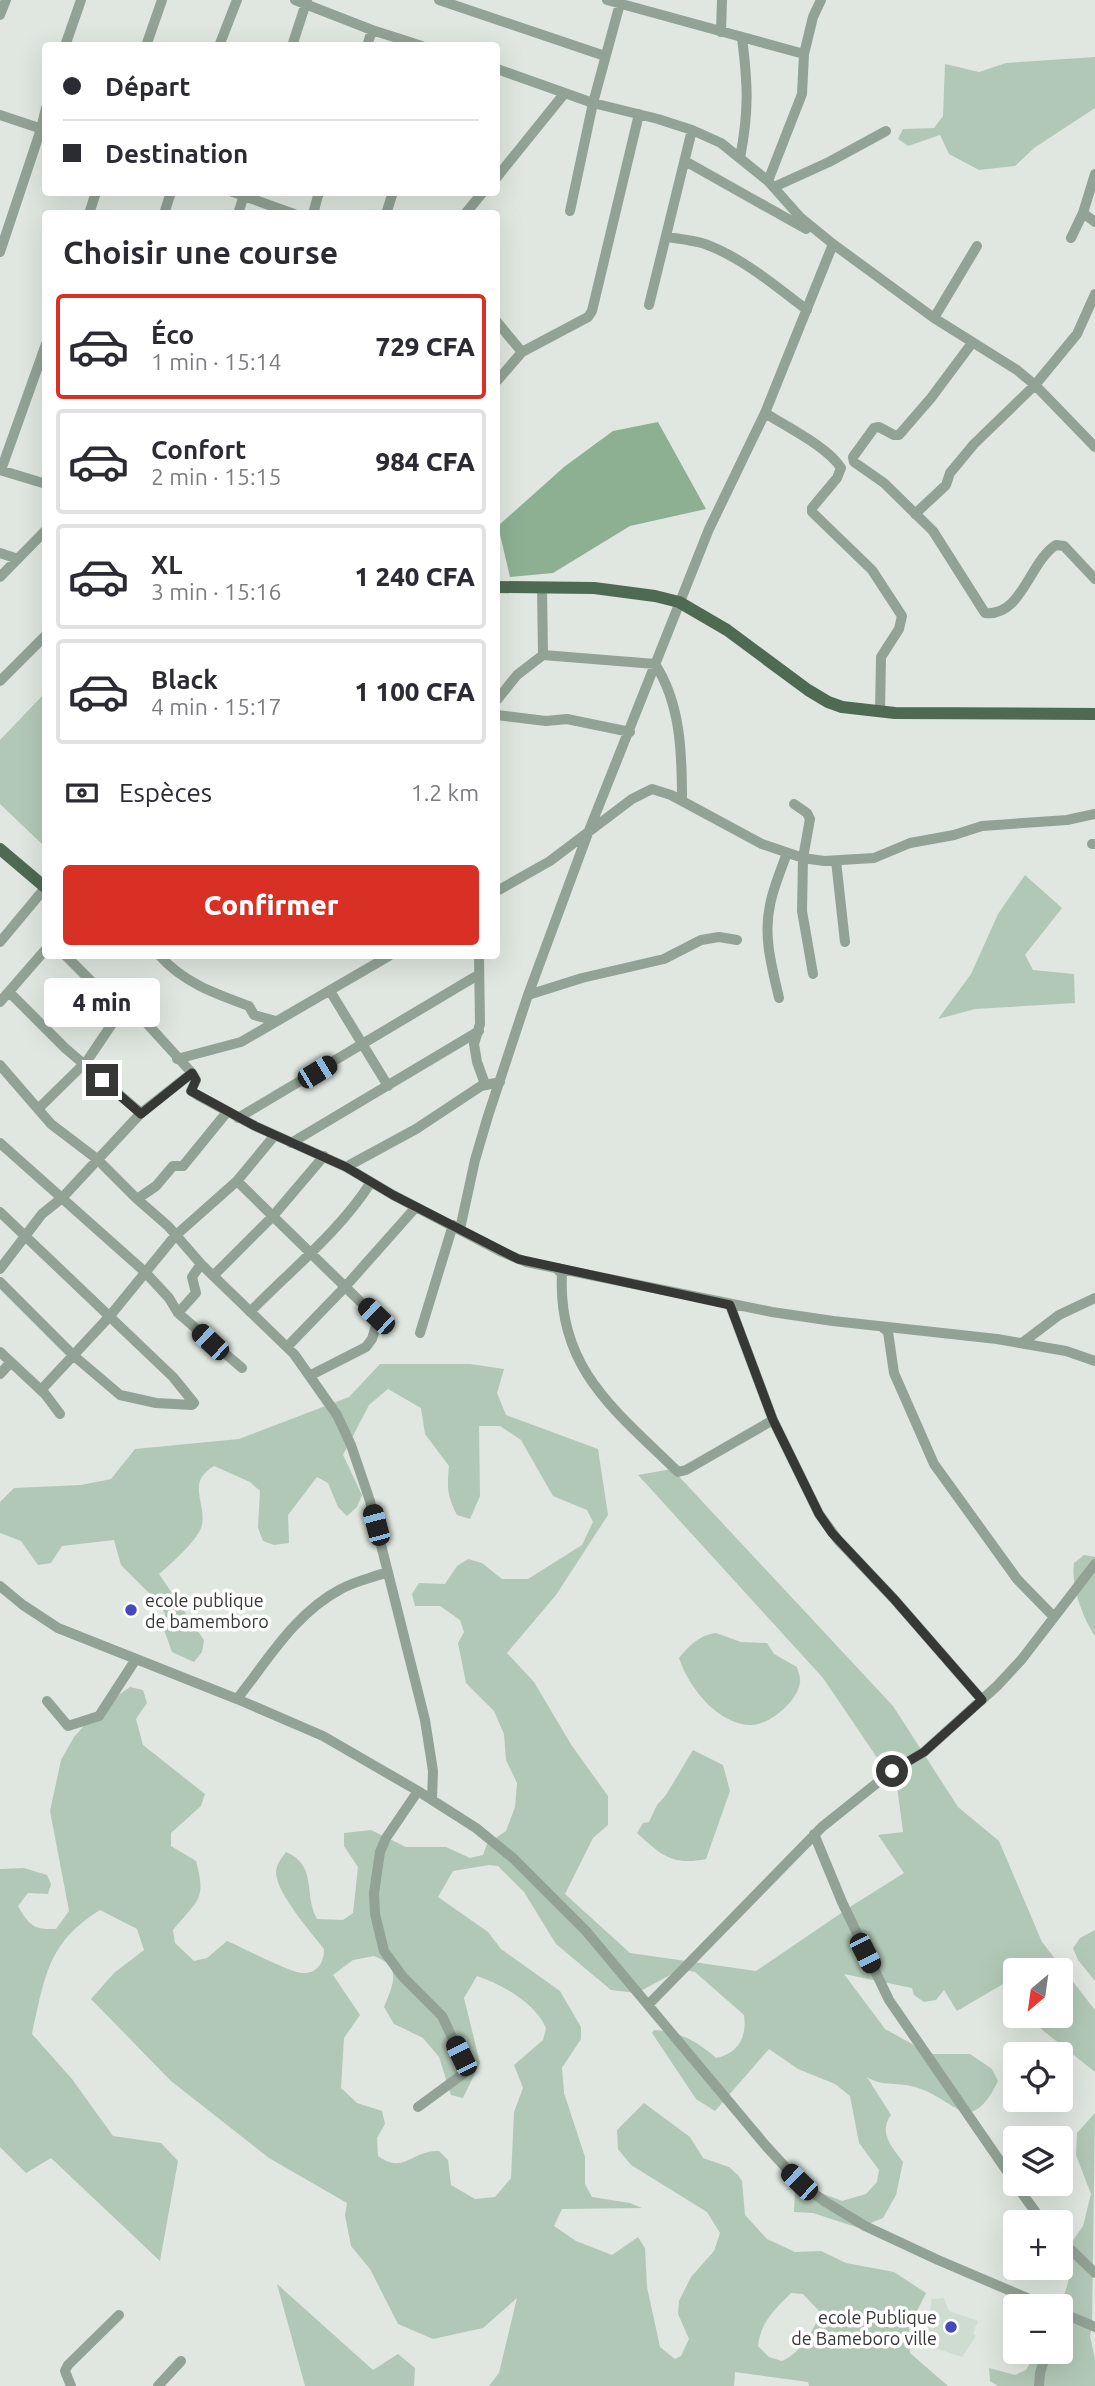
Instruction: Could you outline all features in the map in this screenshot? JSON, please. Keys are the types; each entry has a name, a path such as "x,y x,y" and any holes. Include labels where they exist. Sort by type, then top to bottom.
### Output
{"main road":[{"path":"500,587 602,589 679,602 727,630 821,698 842,707 880,712 1095,714"},
{"path":"0,849 42,885"}],"street":[{"path":"0,15 6,0"},
{"path":"66,42 81,0"},
{"path":"147,42 162,0"},
{"path":"221,42 237,0"},
{"path":"439,0 606,56"},
{"path":"607,0 804,54"},
{"path":"721,32 722,0"},
{"path":"771,184 802,94 804,54 813,17 821,0"},
{"path":"293,42 302,1 372,30 410,42"},
{"path":"570,211 593,103 621,2"},
{"path":"368,42 372,30"},
{"path":"740,158 748,99 742,38"},
{"path":"500,70 564,94 692,130 721,143 771,184 800,217 833,244 934,318 999,358 1035,386 1095,447"},
{"path":"500,173 564,94"},
{"path":"500,378 522,352 587,317 592,311 639,114"},
{"path":"0,115 42,129"},
{"path":"649,305 692,130"},
{"path":"771,184 829,162 886,131"},
{"path":"0,252 42,132"},
{"path":"685,161 806,229"},
{"path":"1071,237 1083,213 1095,174"},
{"path":"250,196 284,210"},
{"path":"468,210 480,196"},
{"path":"1083,213 1095,222"},
{"path":"667,237 692,241 715,249 781,290 807,310"},
{"path":"420,1333 457,1227 475,1160 528,995 588,833 717,510 765,413 833,244"},
{"path":"934,318 977,246"},
{"path":"915,514 946,485 950,472 974,444 1035,386 1077,334 1095,294"},
{"path":"500,326 522,352"},
{"path":"972,343 899,435 876,427 853,457 854,462 884,483 939,538 985,613 998,611 1014,601 1022,593 1036,564 1056,545 1064,545 1095,579"},
{"path":"42,355 1,470 42,483"},
{"path":"765,413 824,451 839,465 841,468 837,478 812,508 812,512 872,570 902,616 899,629 881,657 880,712"},
{"path":"0,577 42,534"},
{"path":"0,553 18,559"},
{"path":"542,587 543,655"},
{"path":"0,681 42,639"},
{"path":"500,696 517,675 543,655 655,664"},
{"path":"655,664 666,682 677,722 682,801"},
{"path":"500,715 546,720 567,719 629,732"},
{"path":"500,889 550,861 649,789 661,791 751,839 786,853 803,858 836,861 881,856 910,843 954,835 982,826 1067,820 1095,814"},
{"path":"794,804 809,816 803,858 803,923 813,974"},
{"path":"779,998 769,954 767,929 771,898 786,853"},
{"path":"836,861 845,942"},
{"path":"0,942 4,930 42,891"},
{"path":"528,995 582,978 664,959 701,940 719,937 737,940"},
{"path":"0,1002 42,954"},
{"path":"69,959 93,983 131,1006 192,1073 196,1080 191,1091 238,1118 346,1167 416,1207 518,1259 730,1305 806,1318 939,1331 1022,1343 1066,1351 1095,1361"},
{"path":"164,959 191,981 215,995 249,1006 254,1016 276,1021"},
{"path":"177,1059 241,1042 384,959"},
{"path":"478,959 479,1031 474,1050 485,1084"},
{"path":"238,1118 478,975"},
{"path":"330,991 388,1086"},
{"path":"9,992 83,1064 141,1114"},
{"path":"38,1109 83,1064 114,1021 131,1006"},
{"path":"291,1143 479,1031"},
{"path":"0,1065 51,1124 97,1159 168,1226 201,1264 287,1347 311,1375 337,1415 351,1445 370,1501 427,1728 434,1779 432,1799"},
{"path":"0,1269 42,1214 62,1198 141,1114 192,1073"},
{"path":"346,1167 416,1129 485,1084 500,1082"},
{"path":"137,1199 156,1186 173,1166 183,1166 227,1112"},
{"path":"41,1390 109,1317 175,1236 237,1181 275,1135"},
{"path":"0,1143 145,1272 169,1298 178,1313 242,1368"},
{"path":"213,1276 273,1216 324,1156"},
{"path":"237,1181 377,1319 372,1339 361,1350 311,1375"},
{"path":"250,1312 359,1200 371,1182"},
{"path":"287,1347 416,1207"},
{"path":"0,1212 173,1377 194,1400 193,1404 156,1404 125,1397 115,1391 73,1355 0,1282"},
{"path":"178,1313 196,1293 192,1277 201,1264"},
{"path":"557,1269 562,1274 565,1319 571,1346 578,1361 611,1405 678,1472 682,1473 773,1420"},
{"path":"1022,1343 1059,1315 1095,1298"},
{"path":"730,1305 773,1420 808,1495 832,1533 982,1700"},
{"path":"882,1327 888,1332 894,1373 934,1464 1011,1571 1033,1598 1054,1617"},
{"path":"0,1352 41,1390 60,1414"},
{"path":"0,1374 11,1362"},
{"path":"649,2004 814,1834 892,1771 924,1752 982,1700 1014,1668 1095,1564"},
{"path":"237,1699 286,1635 308,1614 340,1589 387,1572"},
{"path":"0,1586 49,1623 323,1736 432,1799 484,1834 513,1858 586,1931 771,2153 812,2192 865,2226 1019,2294"},
{"path":"47,1701 68,1726 99,1716 136,1660"},
{"path":"418,1791 386,1838 380,1852 374,1893 375,1914 384,1951 403,1977 442,2016 466,2067 463,2074 418,2106"},
{"path":"814,1834 842,1902 889,2000 1003,2166"},
{"path":"1073,2252 1095,2273"},
{"path":"71,2386 65,2371 68,2365 119,2315"},
{"path":"1073,2319 1095,2327"},
{"path":"158,2386 181,2361"},
{"path":"1039,2386 1043,2364"}],"shaded area":[{"path":"1095,57 1095,108 1034,148 1015,166 979,170 949,154 940,135 908,146 898,139 903,129 934,128 943,116 945,64 979,72 1006,63"},
{"path":"658,422 706,509 630,526 553,573 510,577 500,524 564,467 613,431"},
{"path":"42,696 42,844 0,804 0,740"},
{"path":"1025,875 1062,908 1025,955 1033,970 1074,974 1075,1003 975,1009 938,1019 971,974 998,914"},
{"path":"380,1364 470,1364 504,1369 497,1393 506,1415 598,1449 608,1515 556,1595 507,1653 534,1682 572,1746 608,1796 608,1825 593,1838 565,1894 630,1953 756,1971 904,1873 878,1835 903,1832 897,1787 823,1678 638,1475 672,1469 893,1706 958,1807 999,1841 1042,1942 1054,1958 1003,1958 1003,1984 957,2011 944,1990 936,2000 924,2002 914,1995 912,1988 844,1974 885,2029 930,2054 970,2054 992,2069 998,2081 988,2099 970,2112 915,2087 878,2082 867,2077 891,2115 886,2134 903,2162 896,2195 883,2218 859,2228 813,2213 794,2212 795,2189 785,2190 801,2185 842,2201 866,2194 877,2182 879,2170 859,2143 850,2096 835,2084 798,2069 769,2049 715,2111 696,2099 652,2033 654,2030 680,2035 695,2042 716,2058 724,2056 740,2043 745,2023 744,2015 695,1972 681,1969 637,1993 611,1990 556,1944 524,1892 498,1866 453,1871 438,1897 488,1932 501,1949 560,1991 581,2027 581,2039 562,2068 564,2093 585,2157 585,2184 592,2197 630,2203 642,2208 562,2209 554,2226 576,2241 612,2255 638,2237 645,2248 647,2287 660,2347 675,2359 681,2356 689,2339 678,2314 679,2301 691,2277 714,2251 720,2233 707,2212 631,2165 618,2149 617,2130 644,2103 690,2137 703,2158 729,2167 738,2175 742,2181 745,2215 767,2239 795,2252 821,2251 846,2263 894,2272 926,2293 909,2327 910,2353 948,2386 809,2386 808,2382 735,2372 734,2386 489,2386 499,2373 517,2298 483,2328 433,2339 398,2324 370,2269 351,2246 345,2215 347,2203 269,2158 171,2081 91,1999 114,1973 144,1950 137,1929 100,1910 69,1935 51,1963 32,2034 72,2079 113,2136 161,2143 178,2161 160,2261 51,2158 26,2173 0,2147 0,1869 24,1868 47,1875 51,1884 48,1894 28,1893 18,1906 32,1925 56,1929 69,1911 50,1811 61,1760 74,1737 99,1709 130,1687 143,1690 147,1703 136,1719 143,1745 205,1794 201,1806 171,1833 171,1846 196,1861 199,1874 198,1899 173,1930 175,1943 194,1961 207,1958 227,1941 296,1972 312,1972 319,1966 324,1949 295,1912 278,1881 277,1866 286,1852 296,1858 306,1872 317,1919 343,1920 353,1913 358,1867 344,1846 344,1833 371,1830 406,1847 446,1847 470,1858 483,1855 487,1844 506,1831 515,1807 517,1783 506,1760 504,1734 494,1711 466,1683 458,1643 464,1632 460,1620 440,1606 415,1606 412,1594 419,1583 445,1584 457,1566 468,1559 482,1563 502,1579 528,1579 582,1545 593,1522 587,1510 553,1496 521,1440 500,1426 479,1426 480,1496 470,1519 457,1515 448,1491 449,1466 425,1434 421,1408 388,1389 369,1405 343,1455 362,1495 357,1507 347,1516 338,1507 328,1483 317,1477 288,1515 289,1543 274,1545 263,1541 258,1528 260,1491 250,1482 214,1466 206,1472 199,1486 203,1516 200,1531 184,1551 159,1574 204,1640 202,1652 194,1662 172,1652 163,1627 165,1614 159,1603 121,1565 114,1540 62,1546 51,1563 38,1565 21,1541 0,1533 0,1502 14,1488 81,1485 111,1479 135,1449 239,1439 349,1397","holes":["374,1956 389,1965 393,1977 384,2007 394,2024 423,2038 439,2057 451,2095 463,2098 480,2063 464,1998 477,1976 497,1984 526,2002 546,2028 543,2040 514,2065 523,2088 514,2112 511,2178 495,2197 475,2199 451,2185 448,2160 439,2151 422,2154 402,2163 387,2161 378,2156 377,2138 385,2124 382,2111 357,2103 341,2088 344,2038 360,2015 333,1975 353,1960","791,2293 803,2294 821,2313 810,2334 801,2347 782,2361 769,2357 758,2346 765,2323"]},
{"path":"1084,1555 1095,1557 1095,1636 1082,1610 1074,1581 1074,1563"},
{"path":"716,1633 741,1642 767,1643 774,1654 797,1667 800,1680 798,1690 788,1705 765,1722 750,1725 726,1718 706,1702 689,1680 679,1658 699,1639"},
{"path":"693,1750 723,1765 730,1791 706,1859 684,1861 660,1853 637,1833 643,1823 649,1822"},
{"path":"1095,1930 1095,1981 1078,1960 1073,1948 1080,1938"},
{"path":"1073,1982 1095,2010 1095,2072 1073,2054 1073,2042 1058,2042 1040,2028 1073,2028"},
{"path":"1095,2113 1090,2336 1095,2359 1095,2386 998,2386 990,2381 989,2368 1015,2375 1026,2370 1029,2364 1073,2364 1073,2294 1064,2294 1068,2280 1073,2280 1073,2240 1083,2226 1091,2194 1076,2155 1077,2133"},
{"path":"277,2284 373,2370 398,2354 415,2368 414,2386 305,2386"},
{"name":"ecole Publique de Bameboro ville","path":"944,2298 949,2311 978,2321 973,2333 976,2336 962,2357 923,2344 932,2299"}],"place":[{"name":"ecole publique de bamemboro","path":"131,1610"},
{"name":"ecole Publique de Bameboro ville","path":"951,2327"}],"route":[{"path":"102,1080 141,1114 192,1073 196,1080 191,1091 199,1096 227,1112 346,1167 393,1195 510,1256 557,1269 730,1305 773,1420 819,1514 832,1533 982,1700 924,1752 892,1771"}]}
